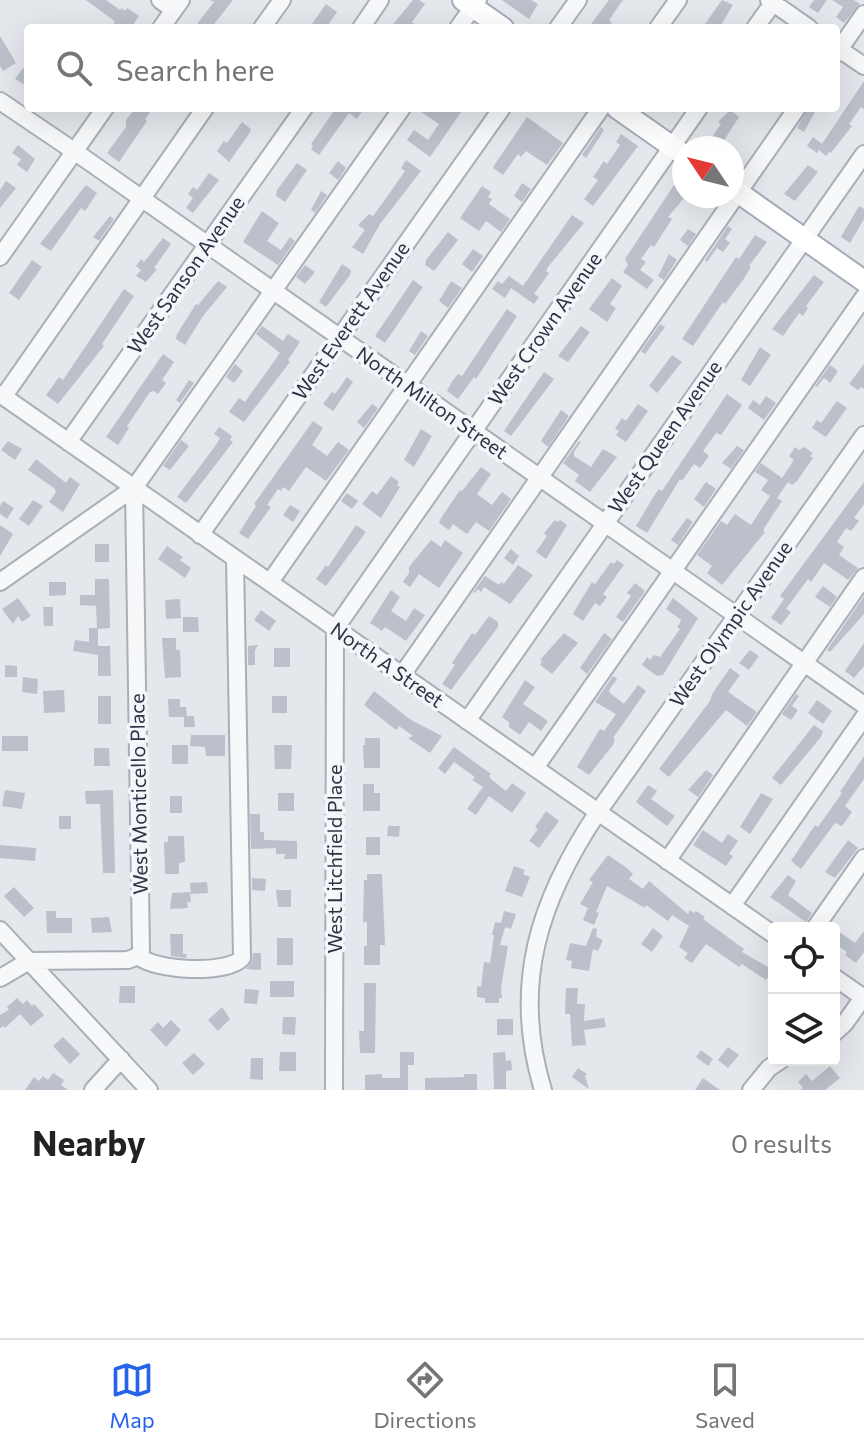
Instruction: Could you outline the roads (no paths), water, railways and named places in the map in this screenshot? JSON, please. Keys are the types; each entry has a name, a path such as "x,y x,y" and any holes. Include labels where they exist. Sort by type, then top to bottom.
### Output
{"main road":[{"path":"471,2 498,24"},
{"path":"623,112 672,147"},
{"path":"744,196 864,281"}],"street":[{"path":"265,24 282,0"},
{"path":"364,24 380,0"},
{"path":"561,24 578,0"},
{"path":"661,24 678,0"},
{"path":"758,24 772,1 804,24"},
{"path":"460,24 471,2"},
{"path":"163,24 172,3"},
{"path":"840,46 864,14"},
{"path":"840,52 864,66"},
{"name":"North Milton Street","path":"0,101 864,705"},
{"path":"0,257 102,112"},
{"path":"2,395 202,112"},
{"name":"West Sanson Avenue","path":"68,442 301,112"},
{"path":"0,582 134,488 399,112"},
{"name":"West Everett Avenue","path":"200,535 499,112"},
{"path":"270,582 598,112"},
{"name":"West Crown Avenue","path":"685,136 697,112"},
{"path":"744,178 794,112"},
{"name":"West Queen Avenue","path":"467,721 864,154"},
{"name":"West Crown Avenue","path":"335,629 473,431 672,159"},
{"path":"402,675 723,208"},
{"path":"535,768 864,297"},
{"name":"North A Street","path":"2,395 768,931"},
{"name":"West Olympic Avenue","path":"543,1090 531,1033 529,999 533,957 555,883 598,812 864,435"},
{"name":"West Monticello Place","path":"134,488 143,943 138,956"},
{"path":"0,978 29,961 128,960 138,956 154,965 226,968 237,964 242,958 235,559"},
{"path":"667,861 864,577"},
{"name":"West Litchfield Place","path":"334,1090 335,629"},
{"path":"732,906 864,717"},
{"path":"819,922 864,858"},
{"path":"0,930 149,1090"},
{"path":"840,981 864,997 840,1028"},
{"path":"93,1090 121,1059"},
{"path":"751,1090 772,1066"}]}
